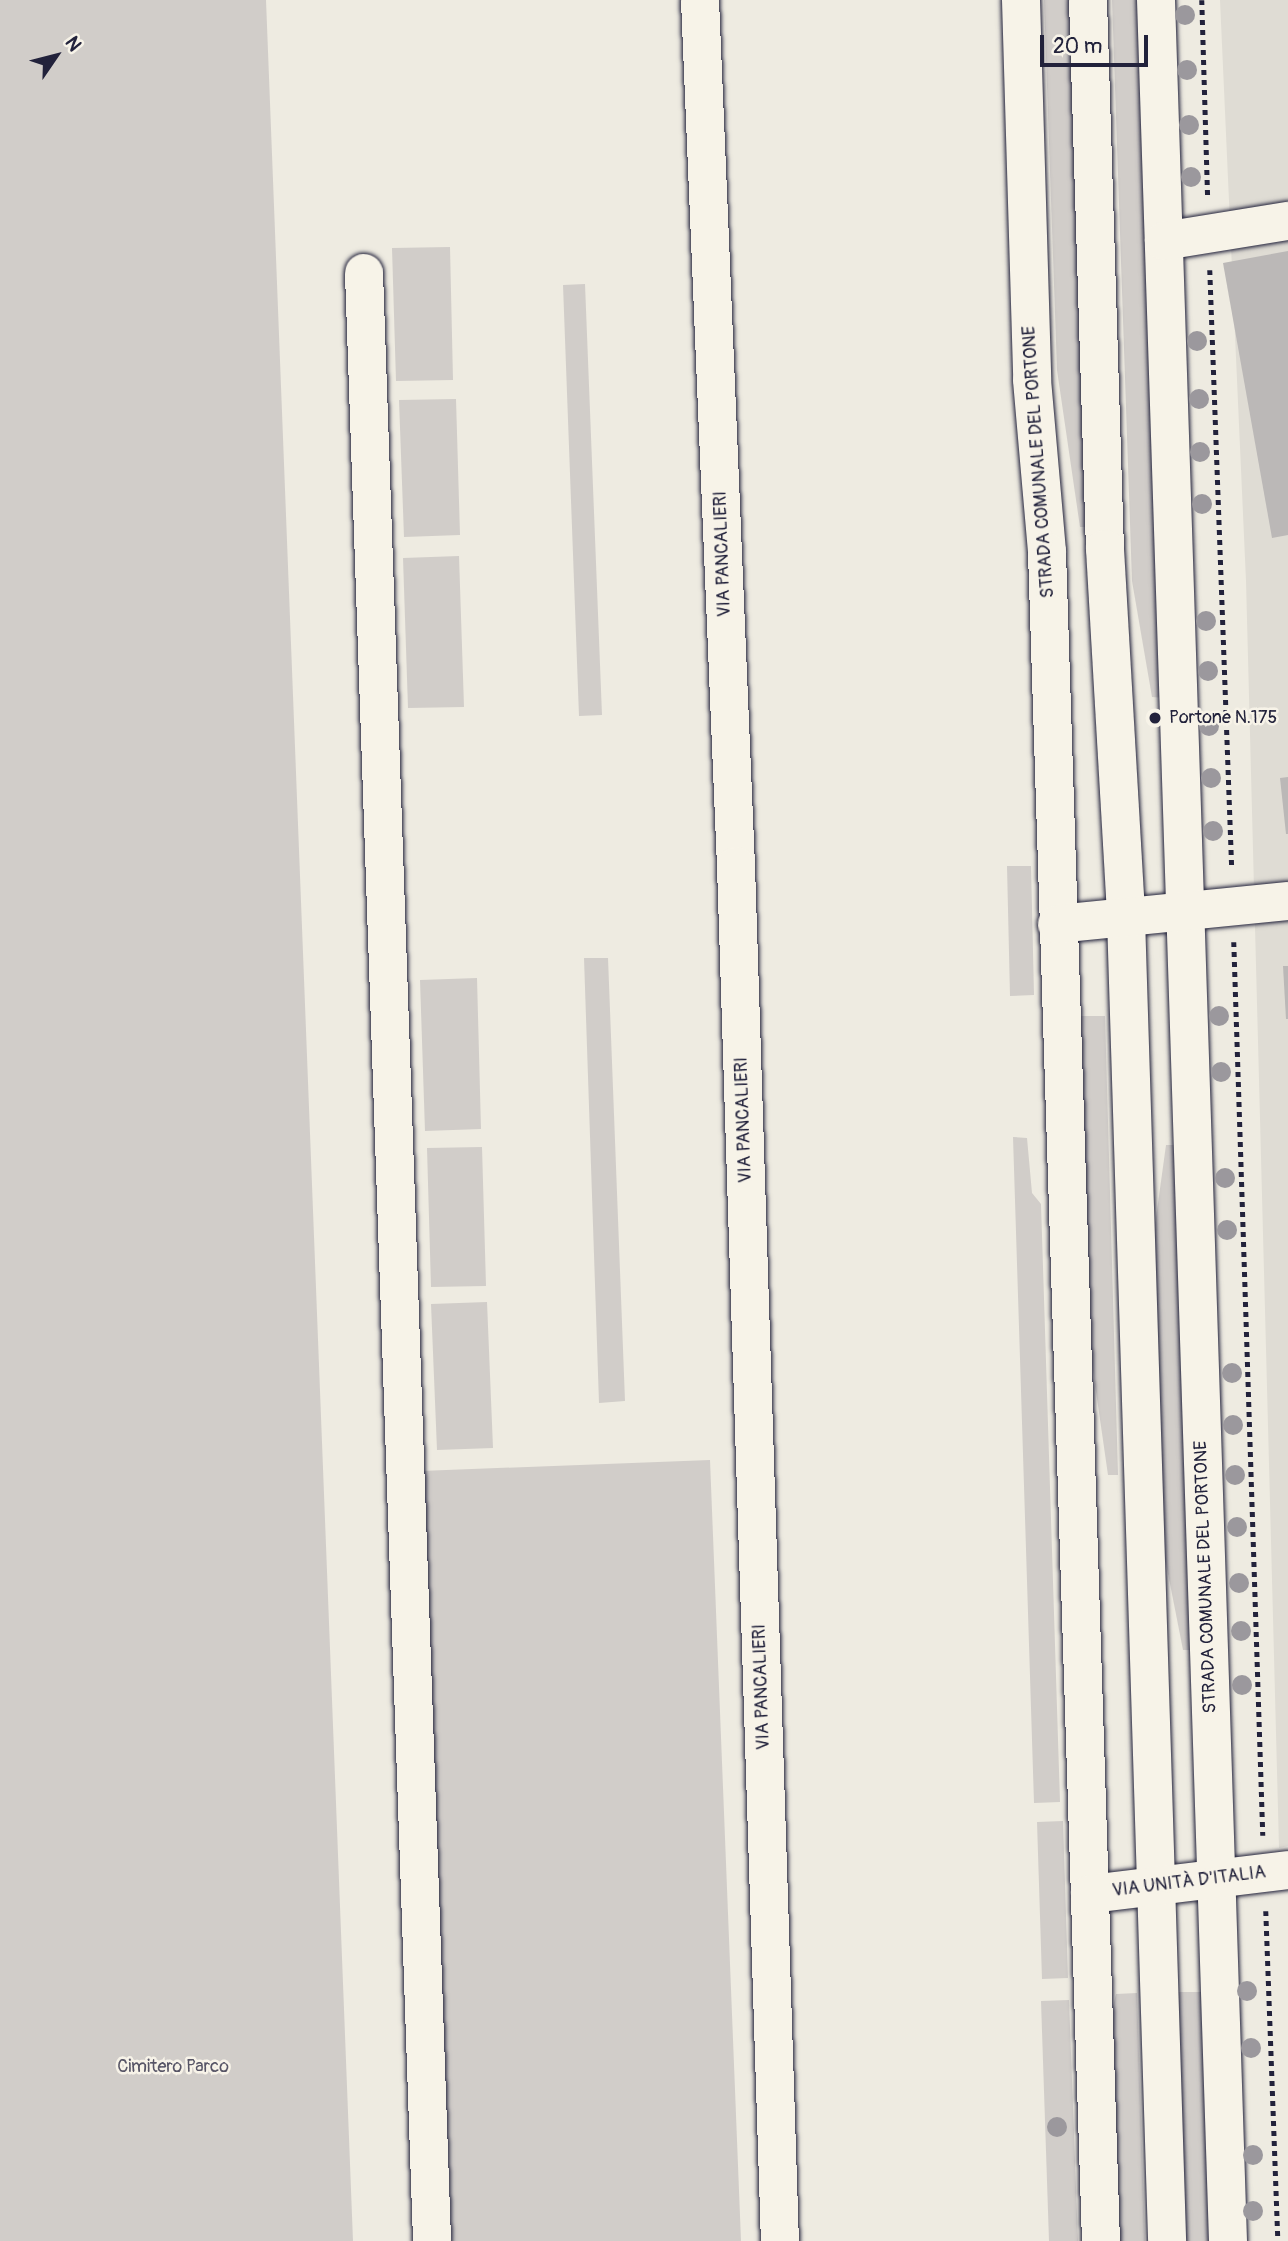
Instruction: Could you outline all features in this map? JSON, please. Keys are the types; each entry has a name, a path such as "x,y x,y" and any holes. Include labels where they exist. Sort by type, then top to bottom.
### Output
{"street":[{"name":"VIA PANCALIERI","path":"700,0 736,866 780,2241"},
{"name":"STRADA COMUNALE DEL PORTONE","path":"1021,0 1057,924 1101,2241"},
{"path":"1088,0 1105,549 1125,918 1167,2241"},
{"name":"STRADA COMUNALE DEL PORTONE","path":"1156,0 1228,2241"},
{"path":"1164,241 1288,221"},
{"path":"364,273 432,2241"},
{"path":"1057,924 1233,910 1288,901"},
{"name":"VIA UNITÀ D'ITALIA","path":"1090,1894 1276,1872"}],"path":[{"path":"1202,0 1233,910 1276,1872 1278,2241"}],"shaded area":[{"path":"1220,0 1288,0 1288,1846 1279,1848 1246,581"}],"green space":[{"name":"Cimitero Parco","path":"0,0 266,0 353,2241 0,2241"},
{"path":"1044,0 1072,0 1090,527 1080,527 1057,370"},
{"path":"1112,0 1141,0 1165,698 1152,697 1132,581"},
{"path":"450,247 453,380 396,381 392,248"},
{"path":"585,284 602,715 579,716 563,285"},
{"path":"456,399 460,535 404,537 399,400"},
{"path":"459,556 464,707 408,708 403,558"},
{"path":"1007,866 1031,866 1034,995 1010,996"},
{"path":"584,958 608,958 625,1401 599,1403"},
{"path":"477,978 481,1129 425,1131 420,980"},
{"path":"1078,1016 1105,1016 1118,1475 1108,1475 1087,1329"},
{"path":"1013,1137 1027,1138 1032,1193 1041,1204 1060,1802 1034,1803"},
{"path":"1166,1145 1180,1145 1195,1650 1183,1650 1162,1543 1151,1254"},
{"path":"482,1147 486,1286 431,1287 427,1148"},
{"path":"487,1302 493,1448 437,1450 431,1304"},
{"path":"710,1460 741,2241 452,2241 421,1471"},
{"path":"1063,1821 1068,1978 1042,1979 1037,1822"},
{"path":"1177,1992 1206,1992 1215,2241 1186,2241"},
{"path":"1137,1993 1145,2241 1117,2241 1109,2023 1116,1994"},
{"path":"1069,2000 1078,2241 1049,2241 1041,2001"}],"building":[{"path":"1288,251 1288,535 1272,538 1223,263"},
{"path":"1288,777 1288,834 1286,834 1280,778"},
{"path":"1283,966 1288,966 1288,1019 1286,1019"}],"place":[{"name":"Portone N.175","path":"1155,718"}]}
